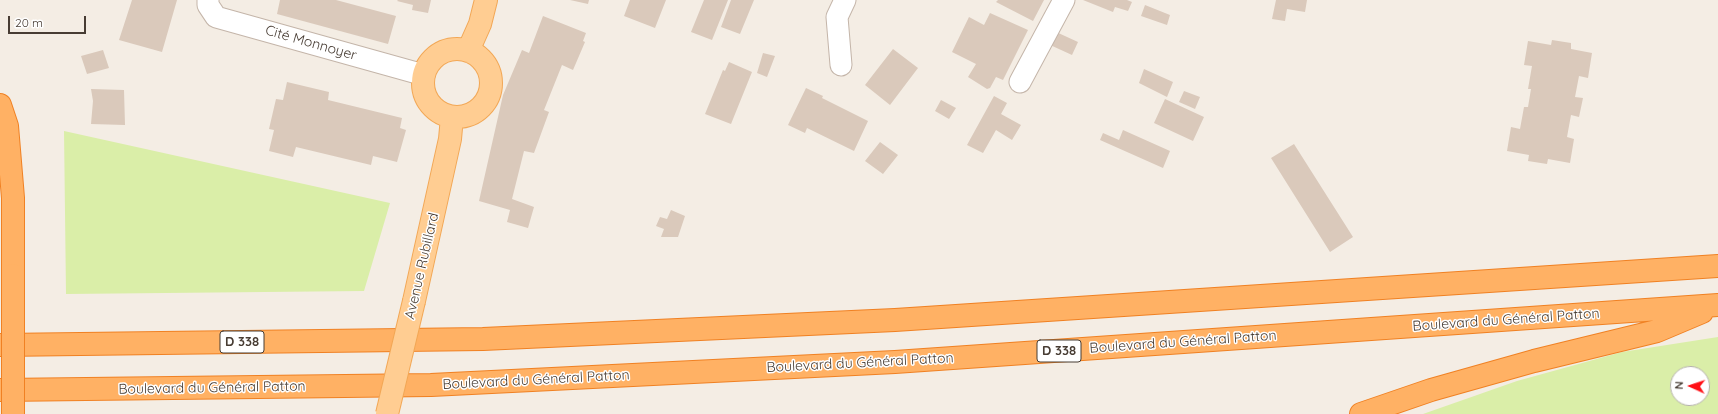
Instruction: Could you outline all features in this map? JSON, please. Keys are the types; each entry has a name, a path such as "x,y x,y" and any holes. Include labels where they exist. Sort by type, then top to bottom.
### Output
{"highway":[{"path":"0,105 6,126 13,198 13,414"},
{"name":"D 338","path":"0,345 483,339 824,323 1718,266"},
{"path":"1360,414 1430,390 1519,365 1657,331 1717,305"},
{"name":"Boulevard du Général Patton","path":"0,390 454,384 895,362 1717,305"}],"main road":[{"path":"468,51 480,24 486,0"},
{"path":"457,49 468,51 478,56 486,64 491,75 489,97 474,113 463,117 452,117 441,113 432,106 426,97 423,86 424,75 428,64 436,56 446,51 457,49"},
{"name":"Avenue Rubillard","path":"387,414 450,140 452,117"}],"street":[{"name":"Cité Monnoyer","path":"208,0 208,5 216,17 424,75"},
{"path":"841,65 837,17 845,0"},
{"path":"1020,82 1064,0"}],"green space":[{"path":"64,131 390,203 364,291 66,294"},
{"path":"1718,337 1718,414 1423,414 1517,381 1622,352"}],"building":[{"path":"132,0 177,0 162,52 119,40"},
{"path":"280,0 336,0 396,16 388,44 277,14"},
{"path":"431,0 428,13 412,10 413,5 397,1"},
{"path":"570,0 589,0 588,4"},
{"path":"630,0 666,0 655,28 624,16"},
{"path":"704,0 728,0 712,40 691,32"},
{"path":"731,0 754,0 740,34 721,27"},
{"path":"998,0 1044,0 1033,21 996,2"},
{"path":"1083,0 1127,0 1132,2 1128,11 1115,7 1113,12"},
{"path":"1276,0 1307,0 1305,12 1287,9 1285,21 1272,19"},
{"path":"1145,5 1170,15 1167,25 1141,16"},
{"path":"990,13 1028,30 1003,80 996,77 990,88 987,89 968,77 976,64 952,52 969,17 984,25"},
{"path":"543,16 586,33 583,41 585,42 573,70 562,65 544,110 549,112 534,153 524,151 512,199 534,207 528,228 507,222 510,210 479,201 503,95 522,50 529,53"},
{"path":"1054,31 1078,42 1072,55 1048,44"},
{"path":"1552,40 1571,43 1571,49 1592,53 1588,78 1579,76 1575,97 1583,98 1579,117 1571,115 1567,137 1574,139 1570,163 1548,159 1547,164 1528,161 1529,155 1507,151 1511,127 1520,129 1524,107 1528,107 1531,89 1528,89 1532,66 1524,65 1528,41 1551,45"},
{"path":"893,49 918,68 890,105 865,85"},
{"path":"103,50 109,68 87,74 81,56"},
{"path":"763,53 775,56 767,77 757,73"},
{"path":"729,62 752,72 731,124 705,114 723,70 725,71"},
{"path":"1144,69 1173,82 1167,97 1139,83"},
{"path":"287,82 329,92 328,100 402,118 400,128 406,130 397,162 373,156 371,165 296,147 293,157 269,151 274,130 269,129 276,99 283,100"},
{"path":"806,88 823,96 822,98 868,121 854,151 807,128 805,133 788,125"},
{"path":"91,89 124,90 125,125 91,124 93,101"},
{"path":"1184,91 1200,97 1195,109 1179,102"},
{"path":"994,96 1007,103 1001,114 1021,125 1012,140 996,130 983,153 967,145"},
{"path":"1165,99 1204,117 1193,141 1154,123"},
{"path":"941,100 956,108 949,119 935,111"},
{"path":"1123,130 1170,151 1163,168 1100,140 1103,133 1119,140"},
{"path":"880,142 898,155 883,174 865,161"},
{"path":"1294,144 1353,237 1330,252 1271,158"},
{"path":"671,210 685,216 678,237 661,237 664,229 656,226 660,217 667,219"}]}
